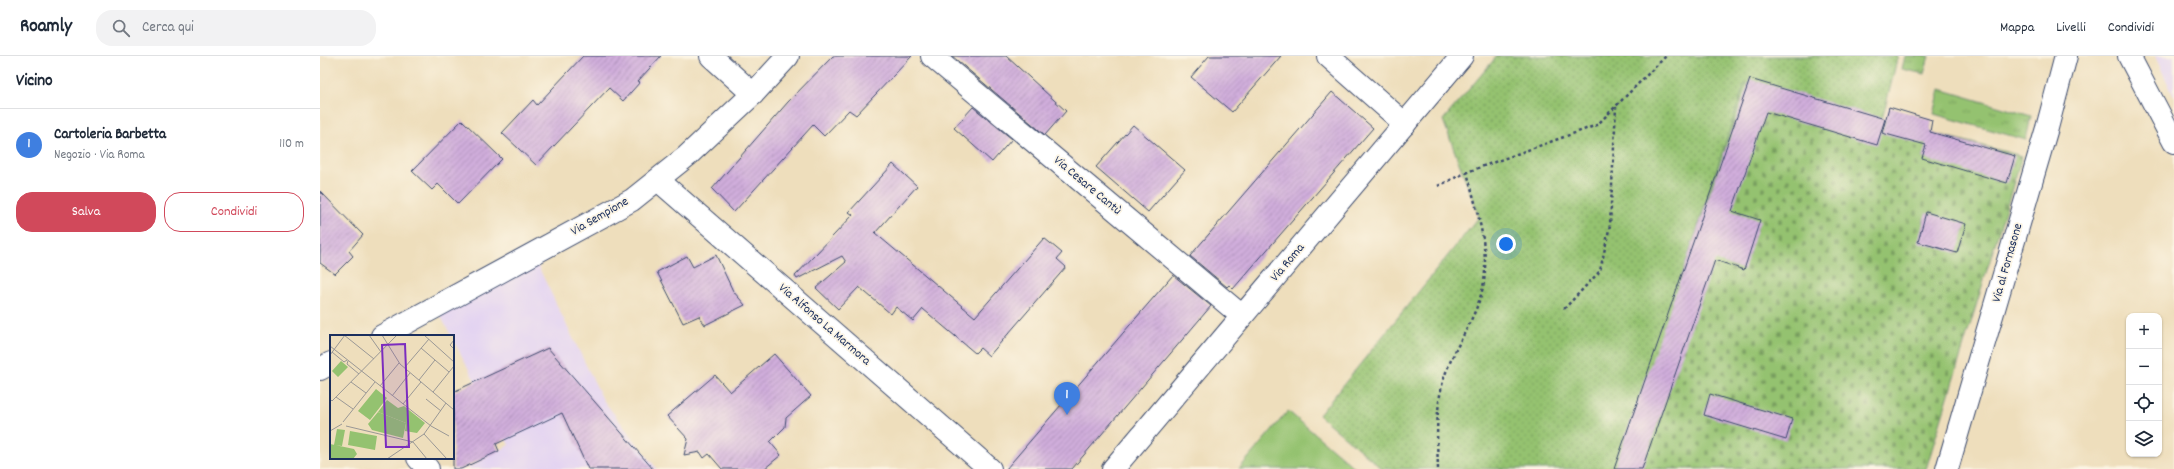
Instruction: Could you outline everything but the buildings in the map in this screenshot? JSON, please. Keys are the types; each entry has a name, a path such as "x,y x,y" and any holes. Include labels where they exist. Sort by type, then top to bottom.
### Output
{"street":[{"path":"711,56 753,94"},
{"name":"Via Sempione","path":"384,335 632,200 658,180 753,94 788,56"},
{"name":"Via Cesare Cantù","path":"932,56 1242,316"},
{"path":"1328,56 1405,124"},
{"name":"Via Roma","path":"1113,469 1462,56"},
{"name":"Via al Fornasone","path":"1947,469 2047,128 2066,56"},
{"path":"2129,56 2174,142"},
{"name":"Via Alfonso La Marmora","path":"658,180 990,469"},
{"path":"320,354 330,362"},
{"path":"320,369 330,364"},
{"path":"419,459 428,469"}],"path":[{"path":"1438,186 1467,172 1597,125 1666,56"},
{"path":"1564,309 1600,271 1610,225 1616,106"},
{"path":"1438,469 1437,418 1445,376 1479,301 1485,272 1484,238 1467,172"}],"shaded area":[{"path":"2155,56 2174,56 2174,97"},
{"path":"535,260 603,400 657,469 466,469 509,445 454,341 454,335 451,335 439,313"}],"green space":[{"path":"1497,56 1898,56 1882,120 1745,84 1618,469 1382,469 1319,415 1479,217 1443,120"},
{"path":"1905,56 1929,56 1924,74 1902,69"},
{"path":"1745,84 2022,156 1926,469 1618,469"},
{"path":"1940,89 2031,116 2026,140 1934,114"},
{"path":"1288,411 1356,469 1239,469"}],"place":[{"name":"Cartoleria Barbetta","path":"1067,415"}]}
